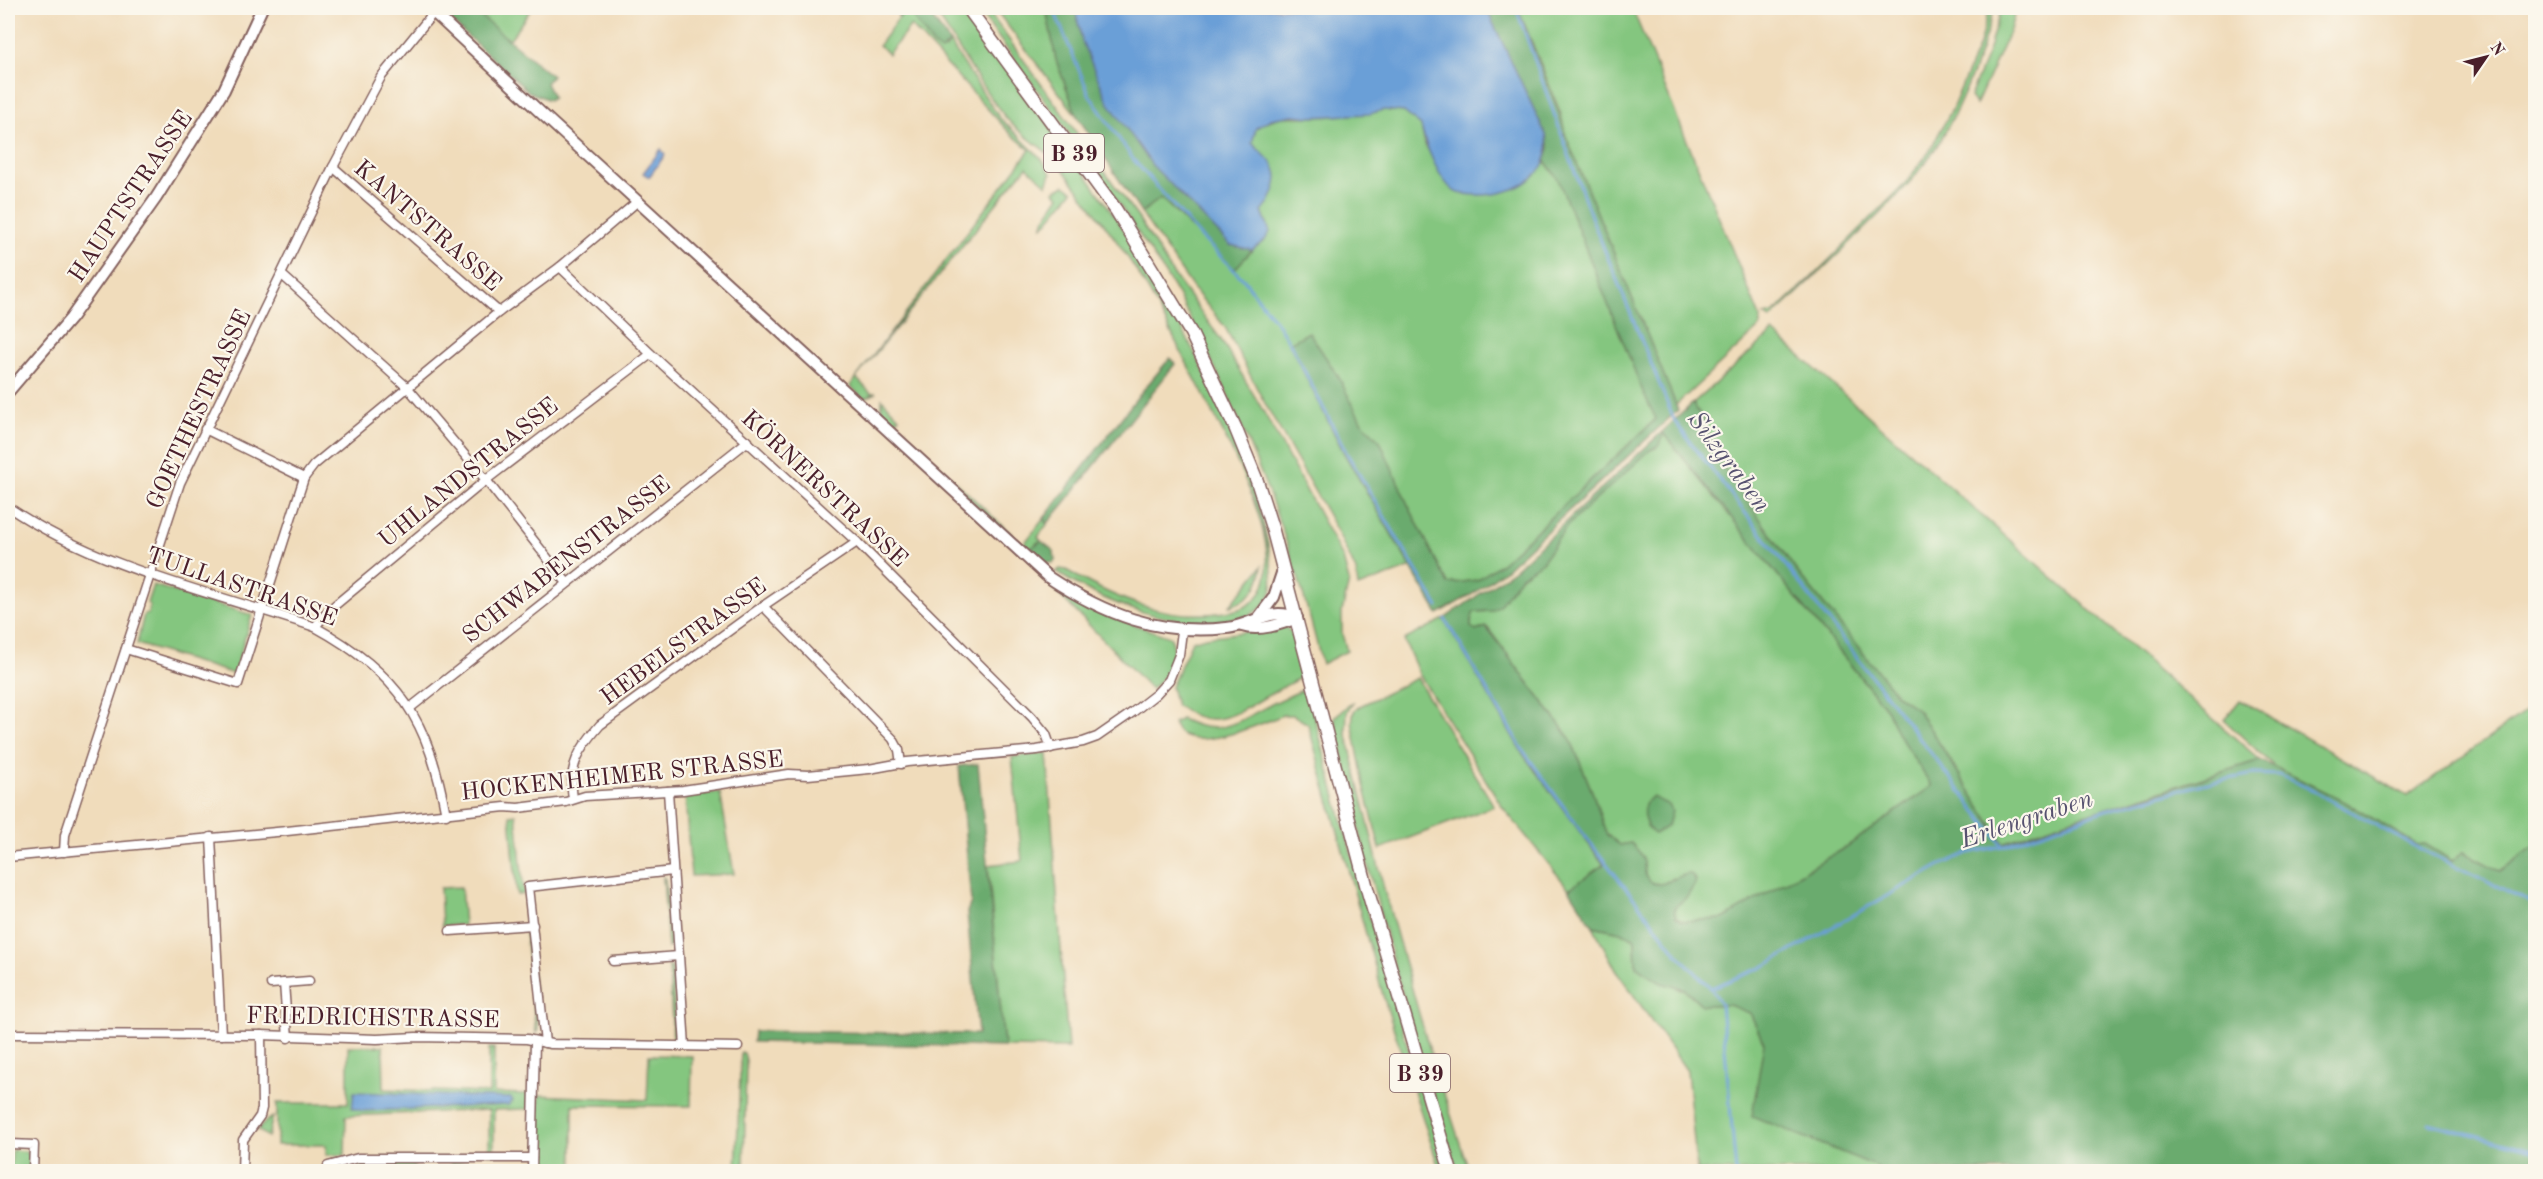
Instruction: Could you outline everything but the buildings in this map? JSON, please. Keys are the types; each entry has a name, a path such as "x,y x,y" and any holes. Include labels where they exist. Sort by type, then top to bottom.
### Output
{"main road":[{"name":"B 39","path":"968,8 1116,210 1191,333 1235,427 1257,481 1297,618 1371,903 1451,1172"}],"street":[{"name":"HAUPTSTRASSE","path":"8,392 72,318 167,181 224,90 262,8"},
{"path":"431,10 1048,577 1107,610 1131,619 1182,631 1242,626 1259,617 1285,613 1297,618"},
{"name":"GOETHESTRASSE","path":"64,852 65,835 180,483 333,167 381,77 431,10"},
{"name":"KANTSTRASSE","path":"333,167 498,312"},
{"path":"126,649 238,684 304,478 325,453 408,388 498,312 560,267 638,201"},
{"name":"KÖRNERSTRASSE","path":"560,267 651,354 857,542 1032,717 1046,734 1051,748"},
{"path":"282,275 408,388 486,480 567,583"},
{"name":"UHLANDSTRASSE","path":"315,627 328,611 486,480 651,354"},
{"path":"205,429 304,478"},
{"name":"SCHWABENSTRASSE","path":"410,708 748,441"},
{"name":"TULLASTRASSE","path":"8,507 62,539 149,575 315,627 339,640 376,668 410,708 432,752 446,814"},
{"name":"HEBELSTRASSE","path":"573,800 573,766 587,740 600,725 763,606 857,542"},
{"path":"1259,617 1269,606 1283,570"},
{"path":"763,606 893,739 899,750 901,764"},
{"path":"1242,626 1251,629 1282,624 1297,618"},
{"name":"HOCKENHEIMER STRASSE","path":"8,857 446,814 573,800 585,796 668,791 778,776 808,775 1051,748 1083,742 1097,737 1156,694 1169,680 1179,655 1182,631"},
{"path":"668,791 685,1046"},
{"path":"211,837 221,1035"},
{"path":"545,1043 528,887 673,871"},
{"path":"450,931 533,925"},
{"path":"613,961 679,956"},
{"path":"271,984 309,981"},
{"path":"284,983 288,1038"},
{"name":"FRIEDRICHSTRASSE","path":"8,1034 261,1035 288,1038 377,1039 410,1037 545,1043 738,1047"},
{"path":"243,1172 244,1138 261,1112 261,1035"},
{"path":"532,1172 535,1041"},
{"path":"12,1144 34,1145 33,1172"},
{"path":"328,1166 358,1158 532,1158"}],"green space":[{"path":"437,8 471,8 552,76 546,83 553,97 549,100 529,92"},
{"path":"438,8 532,8 510,39"},
{"path":"895,8 906,8 899,18"},
{"path":"906,8 934,46 946,49 950,43 999,117 1042,159 1051,174 1047,185 1027,167 856,378 1030,150 1009,132 911,26 888,54 879,45"},
{"path":"906,8 925,8 950,43 941,51 934,46"},
{"path":"932,8 962,8 1116,218 1162,292 1190,343 1227,422 1253,488 1267,539 1273,584 1265,604 1256,612 1233,619 1209,621 1163,617 1140,612 1097,595 1056,572 1060,569 1066,570 1123,599 1163,611 1183,614 1225,612 1249,604 1258,597 1264,585 1267,564 1265,540 1248,486 1236,459 1145,285 1118,243 1059,164 1013,125 997,106"},
{"path":"977,8 986,8 1139,219 1173,274 1222,341 1261,407 1343,558 1349,581 1342,612 1342,634 1347,651 1322,664 1296,570 1262,476 1223,384 1179,297 1097,172"},
{"path":"994,8 1046,8 1056,60 1077,116"},
{"path":"1046,8 1075,8 1082,41 1230,245 1252,250 1234,270 1161,198 1141,213 1077,116 1056,60"},
{"path":"1486,8 1517,8 1560,115 1565,133 1561,134 1565,134 1678,410 1506,569 1476,592 1438,614 1345,455 1289,343 1309,332 1338,376 1361,421 1380,441 1408,505 1448,584 1477,580 1503,562 1656,419 1643,392 1558,179 1545,161 1549,148 1546,135"},
{"path":"1518,8 1632,8 1760,317 1760,327 1676,405 1565,134 1561,114"},
{"path":"1989,8 1994,8 1968,84 1952,120 1924,164 1886,207 1770,319 1764,315 1773,313 1811,278 1903,186 1929,152 1953,107 1979,45"},
{"path":"2001,8 2016,8 2010,30 1976,105 1970,97 1988,52"},
{"path":"1384,110 1404,112 1421,126 1425,145 1455,191 1469,194 1494,194 1506,191 1526,180 1545,161 1558,179 1656,419 1503,562 1477,580 1448,584 1408,505 1380,441 1361,421 1337,376 1289,343 1345,455 1412,567 1358,587 1356,571 1337,531 1225,327 1193,288 1141,213 1161,198 1234,270 1252,250 1265,240 1268,225 1262,212 1272,164 1252,143 1256,128 1272,120 1285,117 1340,116"},
{"path":"1065,185 1073,191 1042,228 1045,218 1060,196 1054,191"},
{"path":"1773,332 2260,760 2003,843 1918,710 1897,695 1795,569 1717,458 1705,423 1693,403"},
{"path":"1170,358 1175,364 1064,504 1048,523 1045,522 1045,517"},
{"path":"856,378 871,393 876,393 864,399 850,386"},
{"path":"882,399 899,417 894,424 1023,545 1045,517 1045,522 1048,523 1038,537 1041,541 1036,543 1041,562 1027,552 881,416"},
{"path":"1693,403 1705,423 1717,458 1795,569 1897,695 1918,710 2003,843 2260,760 2345,802 2417,845 2425,844 2452,861 2463,852 2500,871 2535,846 2535,1171 1882,1171 1873,1165 1752,1116 1764,1043 1750,1013 1729,1005 1702,1005 1685,989 1661,983 1636,966 1635,939 1621,932 1593,926 1569,889 1604,864 1523,754 1444,619 1515,569","holes":["1663,433 1887,710 1898,734 1932,786 1846,847 1723,919 1683,921 1676,917 1674,908 1687,897 1696,880 1691,874 1686,874 1665,883 1655,884 1646,876 1642,857 1631,843 1620,845 1606,834 1593,794 1570,738 1486,627 1476,631 1471,627 1471,620 1474,612 1492,611 1499,606 1521,576 1542,562 1567,526 1650,450 1660,445"]},
{"path":"1662,432 1887,710 1898,734 1932,786 1846,847 1723,919 1683,921 1676,917 1674,908 1679,903 1673,878 1661,884 1648,881 1643,859 1631,843 1620,845 1606,834 1593,794 1570,738 1487,627 1476,631 1471,627 1474,612 1492,611 1521,576 1542,562 1567,526 1650,450 1656,448"},
{"path":"1041,541 1054,551 1055,561 1053,563 1041,562 1028,550"},
{"path":"1262,566 1260,580 1254,592 1244,600 1230,606"},
{"path":"153,585 252,615 234,674 137,644 144,614 148,614 150,605 147,603"},
{"path":"1050,585 1104,614 1170,637 1174,651 1173,658 1161,679 1151,689"},
{"path":"1444,619 1523,754 1604,865 1569,889 1504,809 1420,676 1404,640"},
{"path":"1285,627 1294,636 1303,676 1229,716 1209,719 1199,717 1176,705 1171,687 1192,641 1205,637"},
{"path":"1417,678 1494,806 1380,849 1364,785 1352,722 1354,711"},
{"path":"1307,688 1373,931 1448,1171 1440,1171 1384,999 1308,724 1293,715 1283,715 1242,731 1206,739 1191,738 1180,734 1174,723 1181,719 1206,727 1226,726"},
{"path":"2240,700 2407,796 2535,705 2535,846 2500,871 2464,852 2452,861 2425,844 2417,845 2345,802 2275,767 2224,720"},
{"path":"1354,701 1347,712 1346,731 1385,893 1426,1038 1469,1171 1458,1171 1420,1055 1364,851 1334,717"},
{"path":"1047,753 1068,1048 1004,1047 988,865 1022,861 1012,757"},
{"path":"978,764 1004,1047 753,1042 754,1031 978,1034 967,912 971,902 959,766"},
{"path":"720,792 734,874 691,876 685,796"},
{"path":"1652,797 1669,805 1672,811 1668,826 1654,834 1647,825 1644,815 1645,805"},
{"path":"516,814 524,894 517,895 510,815"},
{"path":"663,877 671,946 668,948"},
{"path":"461,887 464,925 442,926 440,888"},
{"path":"1593,926 1621,932 1635,939 1636,966 1679,989 1684,989 1702,1005 1729,1005 1750,1013 1764,1043 1882,1171 1697,1171 1687,1071 1616,970"},
{"path":"525,931 528,933 538,1030 536,1033"},
{"path":"669,966 672,968 676,1037 673,1039"},
{"path":"348,1046 383,1046 384,1089 489,1093 489,1048 494,1048 494,1093 528,1094 528,1109 494,1110 494,1154 489,1154 489,1110 346,1116 345,1155 326,1155 326,1145 277,1145 277,1103 348,1103"},
{"path":"741,1052 744,1053 746,1060 744,1171 736,1172"},
{"path":"649,1055 692,1056 691,1106 573,1105 573,1171 539,1171 539,1095 647,1100"},
{"path":"273,1117 268,1137 258,1130"},
{"path":"12,1150 25,1151 30,1157 29,1170 11,1169"},
{"path":"397,1162 414,1165 414,1171 390,1171 390,1166 397,1165"},
{"path":"451,1162 484,1162 484,1165 451,1168"},
{"path":"366,1163 383,1166 383,1171 359,1171 359,1166 366,1166"}],"water":[{"path":"1075,8 1486,8 1546,135 1547,149 1544,161 1530,180 1507,191 1482,195 1464,194 1448,186 1429,151 1421,126 1404,112 1384,110 1369,114 1311,117 1293,115 1271,119 1256,128 1252,143 1272,164 1277,176 1272,197 1262,212 1270,232 1265,240 1252,250 1230,245 1152,165 1108,102 1082,41"},
{"path":"661,149 665,155 649,177 643,173"},
{"path":"354,1092 511,1098 513,1101 508,1105 363,1111 352,1108"}],"waterway":[{"path":"1053,8 1090,96 1133,159 1198,234 1244,280 1279,326 1346,452 1438,607"},
{"name":"Silzgraben","path":"1516,8 1592,219 1675,422 2002,845"},
{"path":"1445,619 1522,749 1581,831 1679,956 1711,988"},
{"name":"Erlengraben","path":"1736,1172 1721,1004 1711,988 1761,968 1939,866 1968,853 2003,846 2106,810 2203,784 2254,774 2279,775 2306,787 2412,845 2536,905"},
{"path":"2429,1123 2536,1151"}]}
